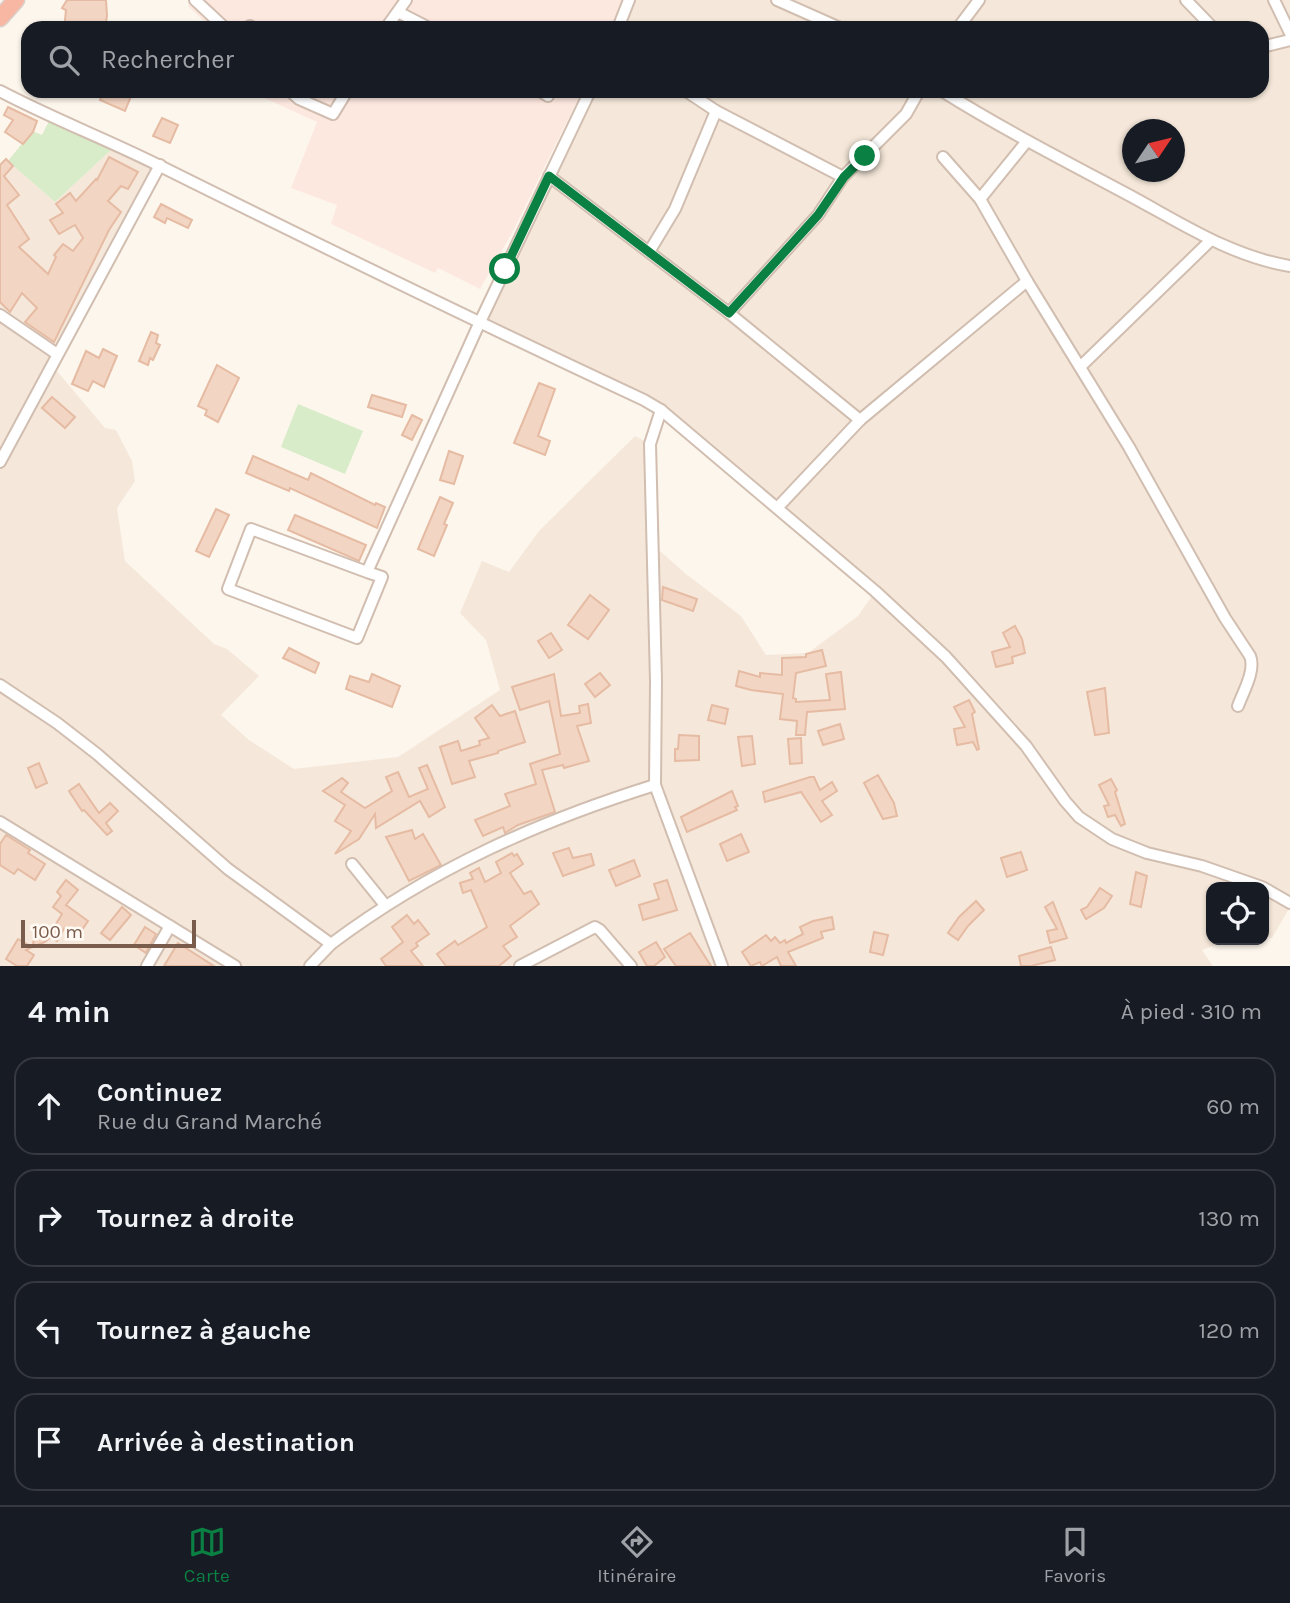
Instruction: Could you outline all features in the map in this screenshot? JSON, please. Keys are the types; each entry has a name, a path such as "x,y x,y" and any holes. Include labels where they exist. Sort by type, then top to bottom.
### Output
{"highway":[{"path":"0,18 16,0"}],"street":[{"path":"195,0 218,21"},
{"path":"391,21 406,0"},
{"path":"621,21 629,0"},
{"path":"777,0 824,21"},
{"path":"963,21 979,0"},
{"path":"1186,0 1206,21"},
{"path":"1274,0 1290,33"},
{"path":"398,12 415,21"},
{"path":"1269,45 1290,40"},
{"path":"0,91 35,110 160,165 479,324 661,410 779,507 875,591 962,674 1026,746 1079,817 1112,839 1147,853 1202,866 1246,882"},
{"path":"299,98 333,114 343,98"},
{"path":"367,572 479,324 587,98"},
{"path":"696,98 716,111 844,177"},
{"path":"729,313 818,215 844,177 906,114 915,98"},
{"path":"954,98 1027,141 1211,240 1274,263 1290,266"},
{"path":"649,252 675,209 716,111"},
{"path":"980,199 1027,141"},
{"path":"943,157 980,199 1129,447 1253,661 1238,706"},
{"path":"0,462 160,165"},
{"path":"549,176 729,313 860,420"},
{"path":"1080,367 1211,240"},
{"path":"779,507 860,420 1027,281"},
{"path":"0,315 57,354"},
{"path":"661,410 650,444 656,668 655,785 722,966"},
{"path":"251,529 367,572 382,577 357,638 228,589 251,529"},
{"path":"0,685 87,746 228,869 331,944"},
{"path":"310,966 331,944 385,905 498,844 558,819 655,785"},
{"path":"0,822 235,966"},
{"path":"352,864 385,905"},
{"path":"1269,891 1290,903"},
{"path":"147,966 170,926"},
{"path":"520,966 595,927 631,966"}],"shaded area":[{"path":"193,0 623,0 614,21 204,21 188,6"},
{"path":"631,0 1290,0 1290,907 1272,938 1269,938 1269,882 1206,882 1206,945 1216,945 1202,950 1213,966 0,966 0,165 6,159 55,202 113,148 154,167 51,364 105,428 116,430 132,461 135,481 117,508 125,561 214,644 227,649 259,676 221,715 249,740 294,769 398,757 500,690 486,640 460,613 482,561 509,572 539,531 635,436 650,444 652,544 741,616 766,655 808,653 858,616 874,593 660,412 482,323 589,98 1269,98 1269,21 623,21"},
{"path":"264,98 579,98 512,233 480,289 438,268 435,273 331,224 337,205 291,188 317,122"}],"green space":[{"path":"50,119 113,148 55,202 8,161 32,131 42,135"},
{"path":"298,404 363,431 345,474 281,447"}],"building":[{"path":"67,0 106,0 106,21 65,21 66,10 62,8"},
{"path":"101,98 130,98 125,111 100,100"},
{"path":"8,107 37,121 33,132 23,144 5,132 13,120 4,115"},
{"path":"162,118 178,125 170,143 153,136"},
{"path":"109,157 138,172 128,189 121,186 108,201 121,212 109,230 54,342 25,322 37,308 22,293 10,312 0,302 0,165 6,159 13,166 4,176 19,195 7,205 29,239 19,247 48,274 56,257 54,255 63,244 73,251 83,238 75,225 59,234 50,220 63,213 56,204 70,193 76,201 97,180"},
{"path":"161,204 192,220 188,228 167,218 165,223 154,217"},
{"path":"151,332 158,335 156,343 160,345 148,365 139,361"},
{"path":"103,349 117,356 104,387 93,381 88,391 72,384 86,351 99,358"},
{"path":"217,365 239,378 218,422 205,415 207,410 198,406"},
{"path":"539,383 555,389 538,436 550,441 545,455 514,443"},
{"path":"372,395 406,405 402,417 368,407"},
{"path":"52,397 75,417 65,428 42,408"},
{"path":"412,415 422,420 412,440 402,435"},
{"path":"449,451 463,456 454,484 440,480"},
{"path":"253,456 308,480 311,473 375,505 376,503 385,507 377,528 290,488 289,491 246,473"},
{"path":"440,497 453,503 434,556 418,549"},
{"path":"216,509 229,515 209,557 196,551"},
{"path":"295,515 366,545 359,561 288,530"},
{"path":"663,587 697,599 693,611 662,600"},
{"path":"590,595 609,610 588,639 568,625"},
{"path":"1015,626 1025,653 1012,657 1013,663 996,667 992,652 1010,647 1003,633"},
{"path":"551,633 562,650 549,658 538,641"},
{"path":"289,648 319,663 315,673 283,658"},
{"path":"822,650 826,666 796,673 793,698 796,702 830,700 826,674 841,672 845,709 807,712 805,735 796,735 797,721 780,719 783,694 736,686 739,671 760,677 760,673 782,675 782,658 806,657 806,654"},
{"path":"600,673 610,685 595,697 585,684"},
{"path":"372,674 400,686 392,707 346,689 350,676 369,682"},
{"path":"554,674 561,716 580,713 579,706 588,704 591,723 577,726 589,761 564,768 563,765 542,770 555,812 518,825 505,833 503,827 483,836 475,820 510,806 505,794 536,784 530,764 560,754 549,701 520,710 512,687"},
{"path":"1105,688 1109,733 1095,735 1087,692"},
{"path":"969,700 975,712 972,714 979,749 977,750 973,742 957,745 954,729 965,727 954,707"},
{"path":"492,705 500,716 515,711 525,742 469,761 475,777 452,784 440,747 458,741 461,751 480,745 479,741 489,738 475,718"},
{"path":"712,705 728,709 725,724 708,720"},
{"path":"840,724 844,739 823,745 818,731"},
{"path":"679,735 699,736 699,760 675,761"},
{"path":"752,736 755,764 742,766 738,737"},
{"path":"801,738 802,763 790,764 788,739"},
{"path":"39,763 47,783 36,788 28,768"},
{"path":"427,765 445,807 429,817 420,801 376,828 375,814 359,839 335,854 351,831 335,821 345,805 323,791 342,778 348,783 341,792 365,808 392,791 386,777 398,772 409,797 428,789 419,768"},
{"path":"878,775 894,803 897,816 883,819 864,783"},
{"path":"814,777 820,790 832,782 837,791 822,801 832,815 821,822 801,792 765,802 763,792"},
{"path":"1111,779 1117,790 1115,792 1125,824 1121,826 1115,815 1108,817 1104,806 1109,805 1099,785"},
{"path":"79,784 99,813 110,803 118,811 106,823 112,831 107,835 84,810 82,811 69,791"},
{"path":"732,791 737,810 687,832 681,817"},
{"path":"412,830 415,839 423,834 441,865 409,881 386,837"},
{"path":"741,834 749,852 727,861 720,844"},
{"path":"6,835 30,850 28,853 45,864 35,880 18,869 14,874 0,865 0,844"},
{"path":"569,848 573,858 591,854 594,865 563,876 553,853"},
{"path":"1021,852 1027,870 1007,877 1001,858"},
{"path":"512,853 514,856 517,854 523,864 510,873 524,894 531,891 539,904 510,926 517,937 503,946 511,956 499,966 446,966 437,954 455,941 458,945 487,927 471,890 463,893 460,883 473,879 470,873 479,868 485,882 501,873 496,862"},
{"path":"634,860 640,876 616,886 609,870"},
{"path":"1136,872 1147,876 1141,907 1130,904"},
{"path":"66,880 78,890 66,905 88,921 78,936 65,927 57,941 51,937 33,947 34,931 42,928 51,932 62,914 53,907 61,896 57,892"},
{"path":"667,880 677,910 643,920 639,905 659,899 654,884"},
{"path":"1100,888 1112,896 1104,908 1086,919 1081,910 1087,907"},
{"path":"976,901 984,910 958,940 948,933 959,917"},
{"path":"1053,902 1067,938 1050,943 1047,931 1057,929 1045,907"},
{"path":"122,907 131,915 110,940 101,933"},
{"path":"407,915 414,924 418,920 429,934 416,943 418,946 411,951 423,966 386,966 381,959 403,942 392,927"},
{"path":"832,917 834,929 821,932 823,938 788,952 796,966 781,966 777,957 762,966 760,962 751,966 742,952 766,935 771,941 775,937 780,943 785,940 786,943 803,934 800,927"},
{"path":"145,927 156,934 146,953 134,945"},
{"path":"874,932 888,935 883,955 870,952"},
{"path":"690,933 711,966 676,966 664,949"},
{"path":"18,939 32,947 26,950 34,955 27,966 17,966 6,959"},
{"path":"656,942 665,957 654,966 647,966 639,952"},
{"path":"178,943 214,966 164,966"},
{"path":"1051,947 1055,960 1021,966 1019,956"}],"route":[{"path":"505,269 549,176 729,313 818,215 844,177 865,156"}]}
